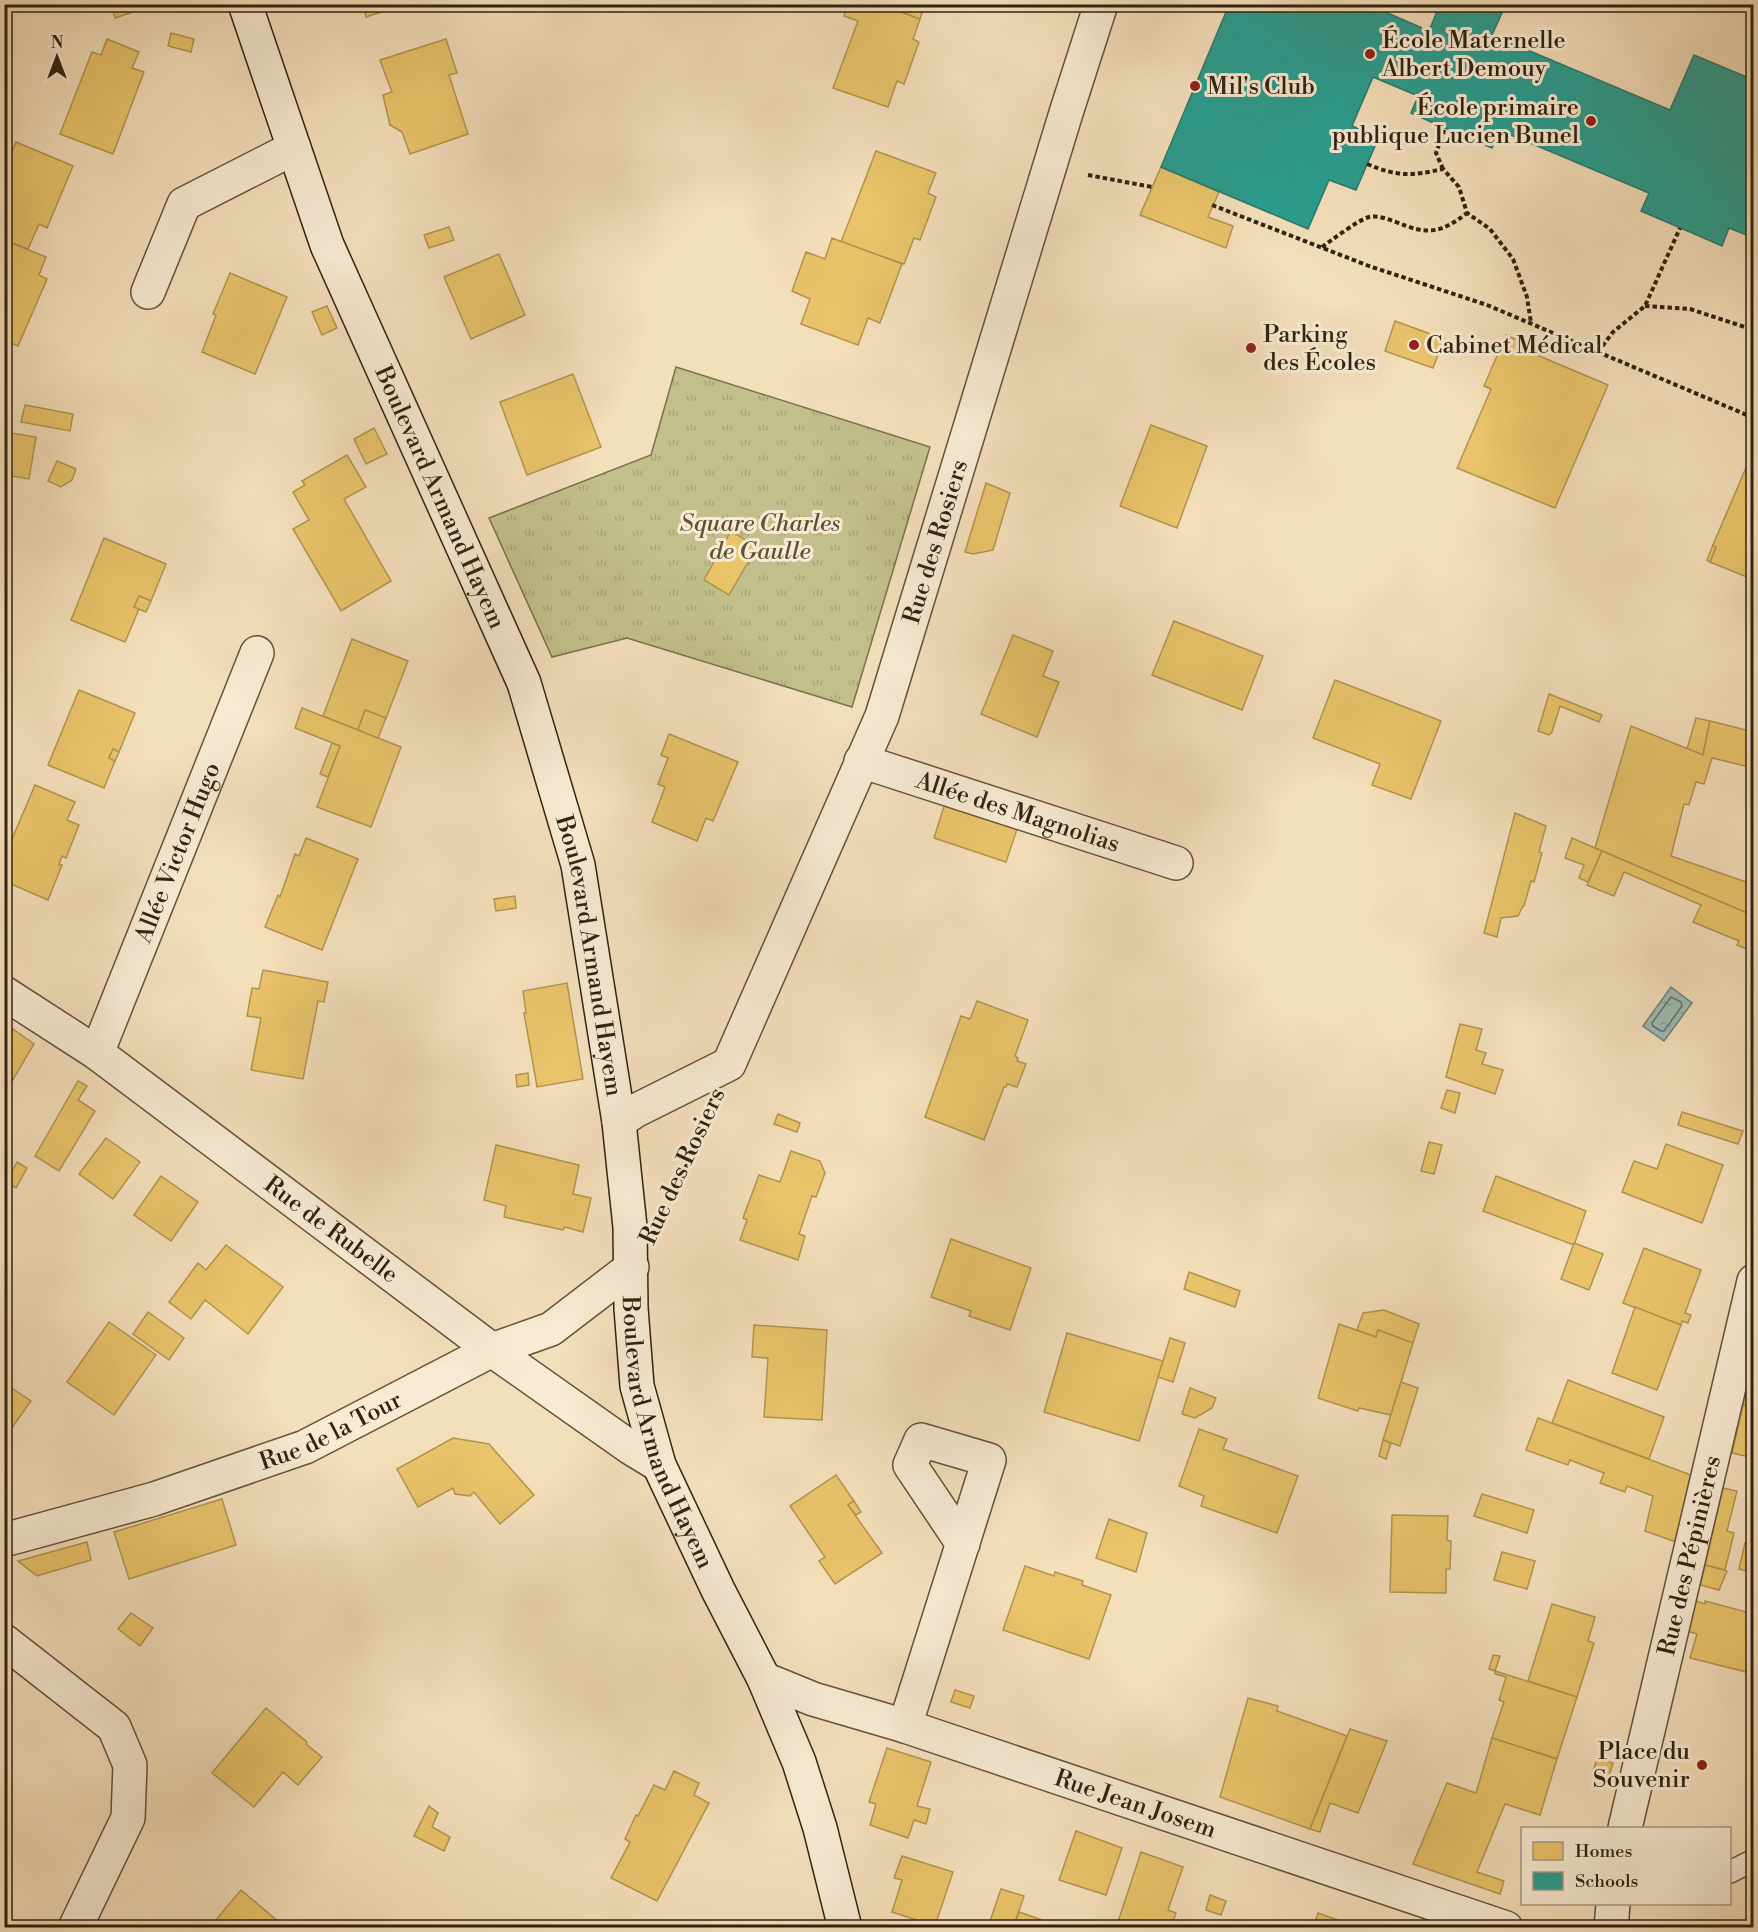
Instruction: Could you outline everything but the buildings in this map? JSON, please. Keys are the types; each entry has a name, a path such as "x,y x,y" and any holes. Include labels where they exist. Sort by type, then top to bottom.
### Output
{"street":[{"name":"Boulevard Armand Hayem","path":"245,4 327,245 524,683 578,865 619,1122 630,1227 632,1328 637,1386 659,1465 718,1590 764,1679 799,1762 820,1828 845,1928"},
{"name":"Rue des Rosiers","path":"619,1122 635,1111 729,1064 882,716 1101,4"},
{"path":"148,292 184,204 294,148"},
{"name":"Allée Victor Hugo","path":"97,1053 257,653"},
{"name":"Allée des Magnolias","path":"861,760 1176,863"},
{"name":"Rue de Rubelle","path":"4,993 97,1053 492,1350 631,1448 659,1465"},
{"name":"Rue de la Tour","path":"4,1540 154,1499 305,1447 492,1350 551,1329 632,1267"},
{"name":"Rue des Pépinières","path":"1624,1827 1754,1281"},
{"path":"905,1726 963,1544"},
{"path":"4,1641 114,1727 130,1765 128,1818 75,1928"},
{"name":"Rue Jean Josem","path":"764,1679 813,1699 905,1726 1506,1928"},
{"path":"1611,1928 1613,1905"}],"lane":[{"path":"1731,1872 1754,1860"}],"path":[{"path":"1445,128 1436,153 1443,169 1459,188 1467,213 1490,229 1513,259 1527,297 1531,324"},
{"path":"1367,164 1387,172 1414,176 1443,169"},
{"path":"1049,167 1152,188"},
{"path":"1212,205 1369,266 1487,305 1754,418"},
{"path":"1322,247 1368,217 1384,217 1416,231 1434,232 1455,223 1467,213"},
{"path":"1598,352 1613,332 1645,306 1680,228"},
{"path":"1645,306 1690,309 1754,330"},
{"name":"Rue des Rosiers","path":"669,1203 701,1135 729,1064"}],"green space":[{"name":"Square Charles de Gaulle","path":"676,367 930,447 852,707 627,638 552,657 489,518 651,455"}],"water":[{"path":"1671,987 1692,1003 1664,1041 1643,1026"}],"place":[{"name":"École Maternelle Albert Demouy","path":"1370,54"},
{"name":"Mil's Club","path":"1195,86"},
{"name":"École primaire publique Lucien Bunel","path":"1591,121"},
{"name":"Cabinet Médical","path":"1414,345"},
{"name":"Parking des Écoles","path":"1251,348"},
{"name":"Place du Souvenir","path":"1702,1765"}]}
